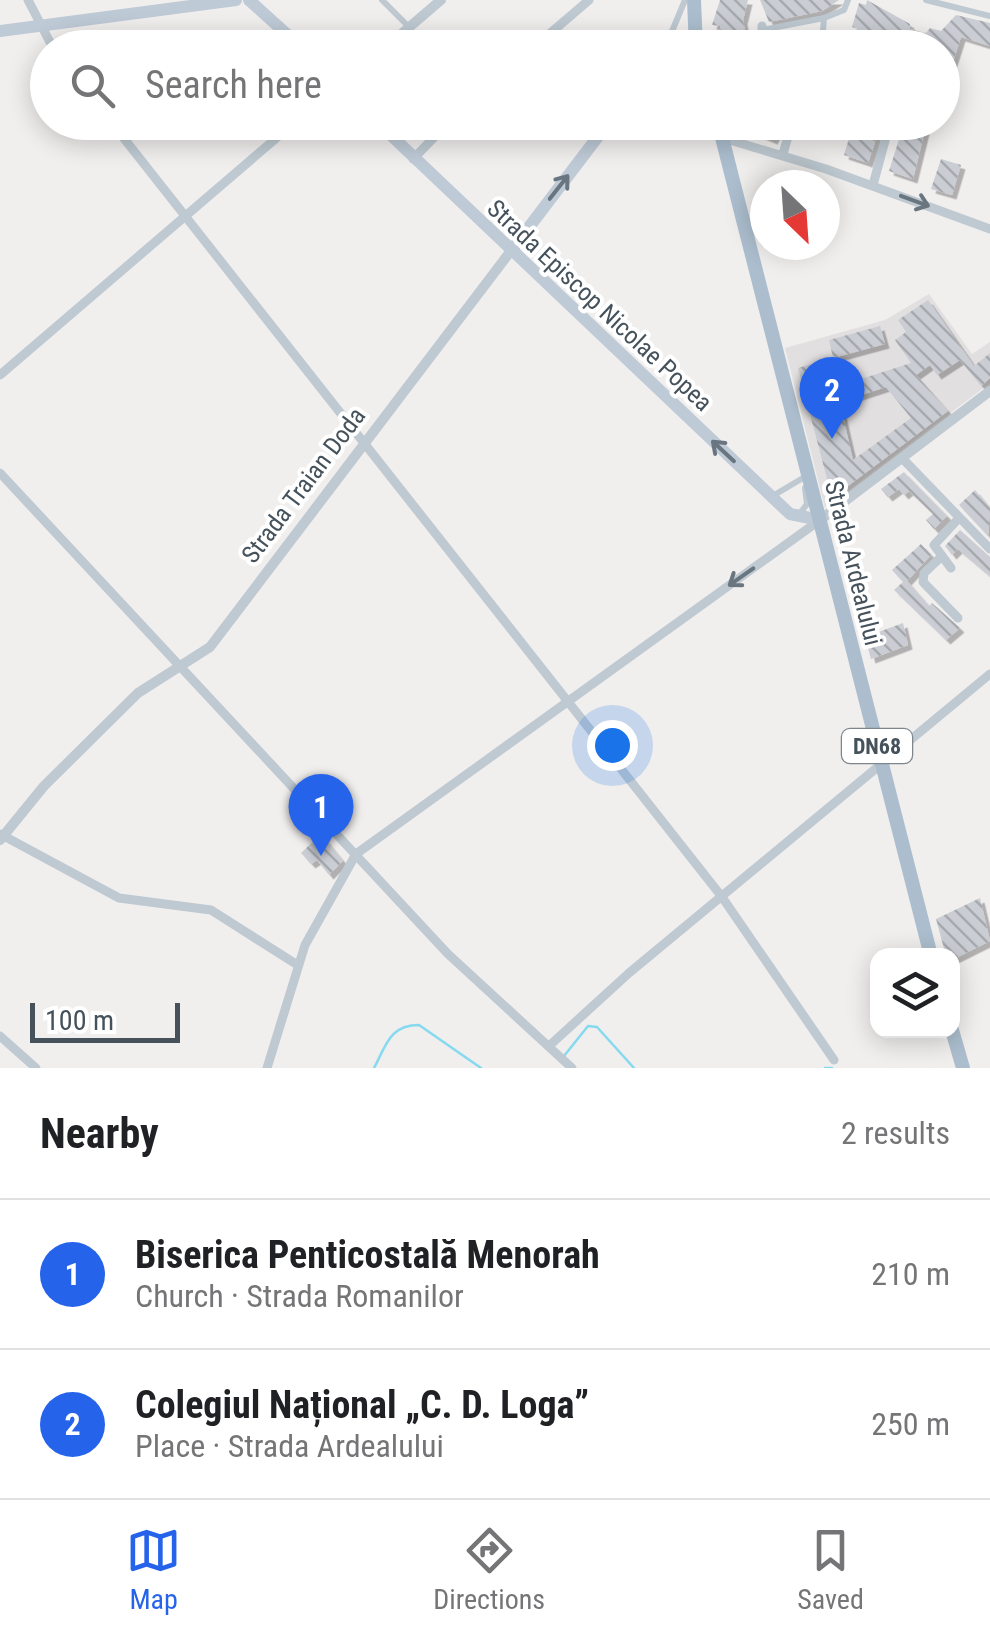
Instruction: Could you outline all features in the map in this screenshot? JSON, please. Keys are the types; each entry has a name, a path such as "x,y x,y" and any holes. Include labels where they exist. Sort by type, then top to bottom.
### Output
{"main road":[{"path":"0,31 236,0"},
{"path":"694,0 695,30"},
{"path":"256,2 284,30"},
{"name":"Strada Episcop Nicolae Popea","path":"394,140 794,518 820,520"},
{"name":"Strada Traian Doda","path":"510,252 595,140"},
{"name":"Strada Ardealului","path":"723,140 805,476 820,520 929,948"},
{"path":"954,1038 963,1068"}],"street":[{"path":"28,0 42,30"},
{"path":"382,0 409,27"},
{"path":"405,30 441,0"},
{"path":"554,30 589,0"},
{"path":"673,30 686,0"},
{"path":"762,29 824,18 844,10 848,0"},
{"path":"926,0 990,16"},
{"path":"823,30 824,18"},
{"path":"126,140 722,897 834,1060"},
{"path":"0,375 274,140"},
{"path":"413,159 431,140"},
{"path":"730,140 783,154 990,229"},
{"path":"783,154 787,140"},
{"path":"873,185 885,140"},
{"name":"Strada Traian Doda","path":"1,836 72,757 138,693 210,646 510,252"},
{"path":"267,1068 296,964 356,854 820,520 990,391"},
{"path":"902,458 990,549"},
{"path":"0,473 177,668 448,954 565,1062"},
{"path":"805,476 806,510 795,511 772,494 805,476"},
{"path":"951,568 934,545 959,518"},
{"path":"941,557 922,579 958,618"},
{"path":"548,1046 990,674"},
{"path":"1,836 119,898 211,910 296,964"},
{"path":"0,1036 36,1068"}],"shaded area":[{"path":"929,294 972,354 990,342 990,383 825,508 785,348 885,320"}],"building":[{"path":"720,0 748,0 745,30 721,30 712,25"},
{"path":"760,0 839,0 822,11 769,22"},
{"path":"867,0 910,24 909,29 913,30 852,27 859,3 866,5"},
{"path":"956,15 990,23 990,46 961,37 960,40 960,30 942,30"},
{"path":"848,140 876,140 868,163 844,155"},
{"path":"899,140 923,140 913,179 889,171"},
{"path":"941,159 961,165 952,195 931,189"},
{"path":"928,300 974,366 990,353 990,378 981,386 960,360 937,375 930,365 916,375 948,411 832,498 798,368 819,362 829,412 841,408 853,460 911,418 886,387 843,401 839,386 911,363 895,340 906,332 898,320"},
{"path":"880,326 885,344 833,358 829,340"},
{"path":"904,472 947,516 934,529 926,520 933,514 909,491 904,495 899,489 888,497 881,489"},
{"path":"975,490 990,508 988,536 959,505"},
{"path":"960,530 990,557 990,576 958,549 952,555 945,546"},
{"path":"921,544 931,555 907,581 929,606 932,603 960,628 946,640 894,590 903,582 892,570"},
{"path":"903,623 908,645 871,659 865,637"},
{"path":"321,834 343,861 329,875 317,860 311,864 301,853"},
{"path":"980,898 990,941 960,956 960,948 944,948 936,919"}],"waterway":[{"path":"374,1068 395,1033 419,1025 481,1068"},
{"path":"564,1056 588,1026 597,1027 634,1068"},
{"path":"825,1068 832,1068"}],"place":[{"name":"Colegiul Național „C. D. Loga”","path":"832,439"},
{"name":"Biserica Penticostală Menorah","path":"321,856"}]}
